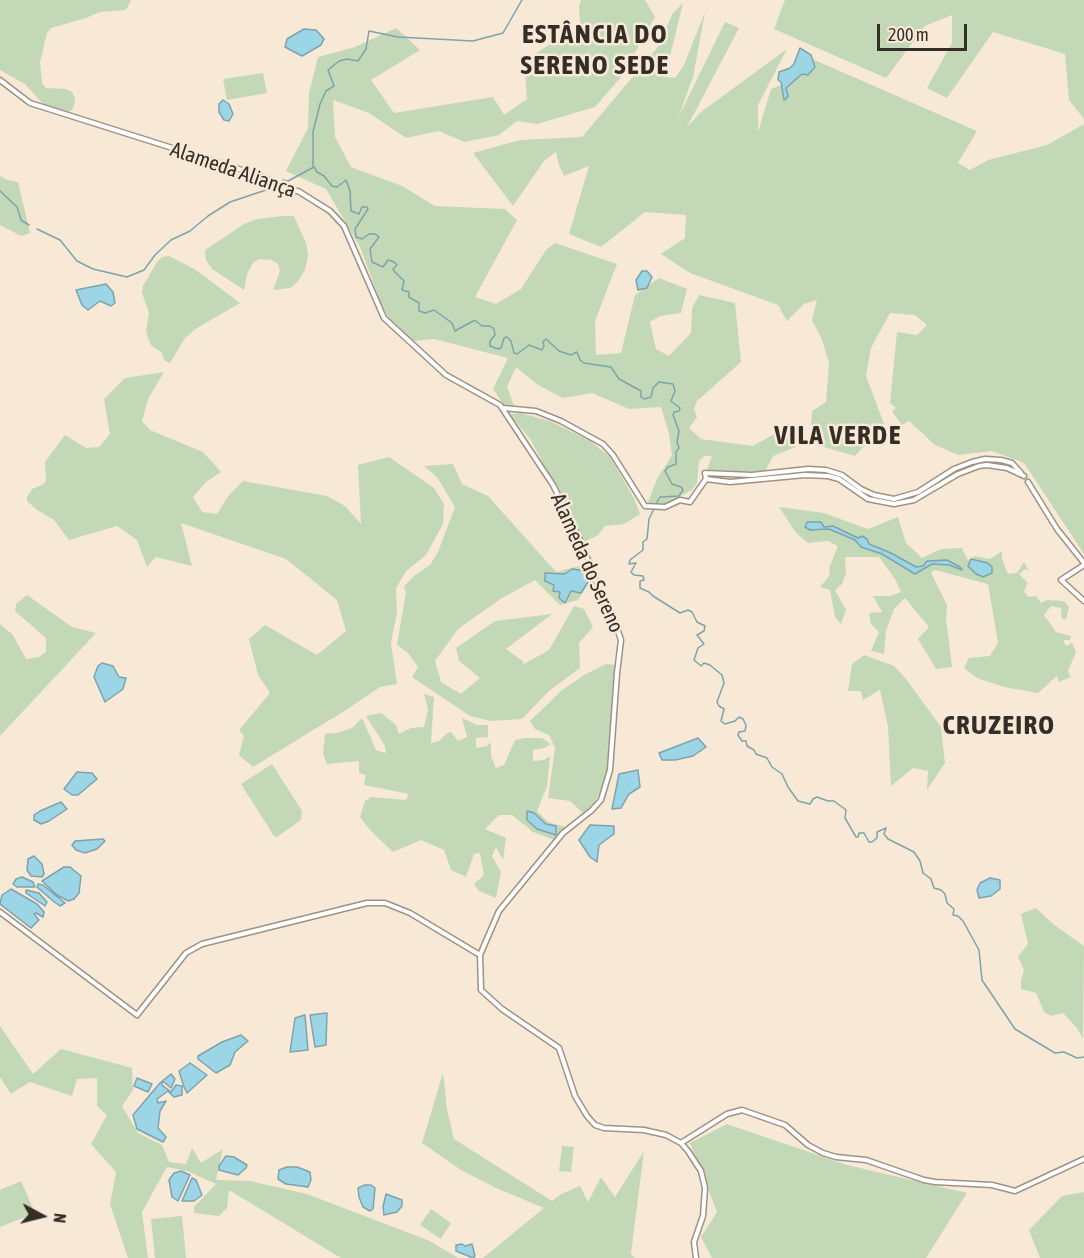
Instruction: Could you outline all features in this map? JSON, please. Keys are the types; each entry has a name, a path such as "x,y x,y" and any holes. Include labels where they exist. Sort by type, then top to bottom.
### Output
{"street":[{"name":"Alameda Aliança","path":"0,80 30,103 250,172 289,191 298,191 330,211 344,226 381,314 395,330 447,375 484,394 502,408 553,484"},
{"path":"502,408 536,411 561,421 603,444 613,455 645,506 665,507 680,500 690,502 706,479 704,477 706,472 752,475 808,469 826,470 842,475 861,489 874,495 894,499 918,492 963,464 985,459 1012,463 1024,476 1007,468 979,466 958,474 914,501 894,504 868,500 843,481 828,476 806,475 730,482 706,479"},
{"path":"1028,482 1057,529 1084,565 1061,580 1084,602"},
{"name":"Alameda do Sereno","path":"480,954 499,912 563,833 601,800 606,791 610,770 621,640 583,546 553,484"},
{"path":"0,912 137,1015 192,948 214,940 367,903 385,903 399,908 480,954 481,990 502,1009 559,1048 575,1096 595,1125 604,1128 644,1130 666,1135 681,1143 698,1165 704,1182 704,1216 694,1242 696,1258"},
{"path":"681,1143 727,1114 742,1110 785,1125 808,1145 828,1155 866,1160 928,1181 992,1185 1015,1191 1084,1159"}],"green space":[{"path":"0,0 131,0 126,10 100,12 51,28 47,33 40,62 42,83 46,88 66,89 72,92 75,99 71,111 64,113 44,105 25,84 0,70"},
{"path":"581,0 645,0 655,17 621,77 595,107 537,124 517,121 499,135 464,142 439,131 406,138 369,113 333,100 335,137 351,167 402,186 435,206 505,209 517,220 475,297 496,304 521,289 546,250 555,243 617,264 595,321 596,355 621,353 635,295 659,278 687,289 681,313 660,316 650,322 656,349 669,356 691,333 692,308 699,295 735,303 741,362 697,401 694,409 697,417 689,428 701,439 753,446 776,433 791,440 796,447 773,456 765,472 707,470 712,456 704,456 699,461 697,483 692,490 656,509 648,502 657,479 672,455 661,407 629,409 592,393 563,398 538,385 516,367 507,387 515,408 504,405 493,389 508,358 434,339 412,341 393,326 381,303 360,247 326,189 286,171 308,128 309,93 318,57 355,47 396,28 420,50 371,80 394,113 493,97 504,115 527,99 524,61 567,33 581,45 579,6"},
{"path":"785,0 1084,0 1084,119 1069,100 1065,54 993,32 947,98 927,88 952,43 952,15 925,26 886,78 774,29"},
{"path":"683,3 665,77 675,78 684,65 705,12 693,77 678,118 725,22 739,28 687,127 701,112 787,49 758,105 758,132 771,89 791,81 810,58 977,131 958,163 970,170 988,160 1047,145 1084,124 1084,554 1024,463 992,451 958,455 935,445 909,421 902,425 892,411 896,408 890,403 897,332 917,335 927,325 915,315 890,313 871,348 866,376 884,424 855,456 810,443 812,411 826,402 829,363 822,340 812,320 817,300 804,304 787,321 778,305 690,273 661,254 685,238 686,215 645,212 601,247 569,234 589,166 564,176 556,152 544,161 513,206 473,153 520,140 582,137 657,48 673,13"},
{"path":"263,73 267,93 227,100 223,79"},
{"path":"0,176 18,182 30,233 21,236 0,225"},
{"path":"294,216 306,243 308,255 305,270 291,288 273,290 280,271 278,264 272,260 259,259 253,263 247,274 244,290 212,269 206,260 205,250 244,224 257,219"},
{"path":"169,256 196,270 240,303 197,328 185,338 170,363 164,360 162,353 151,345 148,338 146,331 149,313 142,293 143,286 157,262 162,257"},
{"path":"164,372 148,399 142,421 150,430 203,452 221,472 206,482 193,497 202,512 217,514 229,495 243,481 327,496 345,506 361,524 358,465 389,457 434,488 444,504 443,524 426,555 406,571 396,588 397,612 391,643 397,684 380,687 253,767 239,755 244,736 239,730 270,693 258,675 249,639 265,625 317,655 346,631 337,600 286,559 181,523 192,566 156,557 147,567 137,540 117,526 69,540 54,520 27,501 32,489 44,484 46,480 45,462 65,435 86,448 99,447 110,434 104,399 125,378"},
{"path":"520,413 550,421 590,441 610,457 634,498 640,514 624,524 605,526 598,535 583,543 531,440 509,414"},
{"path":"453,464 462,484 488,496 556,572 583,565 591,579 578,600 560,605 535,580 502,598 458,629 435,661 441,682 461,694 480,678 459,661 456,648 495,621 552,614 506,649 524,662 522,665 549,650 574,606 584,609 593,627 579,643 580,668 549,691 522,719 491,721 470,716 412,677 418,667 408,653 397,645 406,592 404,586 430,565 438,552 455,507 437,477 424,466"},
{"path":"779,507 824,513 868,529 898,517 906,543 922,558 941,549 962,548 968,560 975,556 990,559 1002,551 1002,559 1008,574 1017,573 1024,562 1029,571 1025,569 1019,574 1028,583 1024,591 1028,597 1036,596 1041,603 1047,600 1064,601 1069,607 1066,619 1062,619 1061,608 1051,606 1044,615 1056,632 1071,636 1070,640 1063,640 1066,646 1072,643 1076,652 1068,671 1071,677 1059,682 1057,676 1038,693 1004,687 977,678 964,668 969,658 990,656 998,642 988,584 935,570 931,573 947,605 946,618 952,667 936,669 918,639 929,627 905,598 894,609 886,631 884,654 871,651 879,632 871,624 869,613 882,612 873,596 890,596 901,592 895,579 879,557 845,557 846,573 842,584 835,590 846,610 841,624 835,617 830,590 820,587 830,575 829,568 838,546 828,541 808,543 796,533"},
{"path":"27,595 72,627 96,633 0,736 0,624 13,635 26,659 39,657 46,652 46,638 15,611 16,604"},
{"path":"864,655 894,666 941,727 945,763 927,790 928,771 913,768 891,786 888,727 880,690 863,700 861,691 848,691 852,664"},
{"path":"606,664 615,665 609,765 605,781 592,808 583,813 570,801 548,798 555,748 549,735 535,729 530,721 561,691 584,675"},
{"path":"424,694 434,697 431,743 439,741 451,732 458,741 467,737 462,718 477,725 488,725 488,737 476,738 476,748 487,746 491,742 491,756 496,768 504,765 515,740 542,738 551,744 533,750 533,761 544,760 550,756 547,786 537,811 548,822 565,827 555,840 533,832 512,815 499,815 485,829 506,838 503,860 496,847 492,856 501,872 496,898 479,891 474,884 484,875 480,853 474,854 466,877 451,870 444,850 421,840 393,852 360,817 365,801 371,797 406,800 409,794 364,785 366,775 359,773 359,761 327,764 323,754 325,734 352,728 362,718 376,750 386,753 385,746 366,716 381,713 396,725 399,734 411,728 424,727 428,709"},
{"path":"272,764 302,811 301,820 277,837 274,836 241,784"},
{"path":"1036,908 1053,924 1084,946 1083,1039 1077,1028 1063,1013 1051,1016 1044,1012 1036,993 1021,989 1024,970 1018,957 1028,944 1021,914"},
{"path":"0,1026 33,1074 61,1049 132,1068 133,1090 122,1106 138,1133 162,1145 169,1162 186,1164 192,1148 201,1163 223,1149 216,1180 250,1181 307,1194 430,1241 458,1258 341,1258 229,1190 227,1208 219,1216 194,1213 194,1207 216,1184 187,1171 167,1167 142,1212 148,1258 128,1258 110,1204 116,1172 91,1144 107,1115 97,1106 97,1078 77,1079 72,1096 30,1082 11,1094 0,1077"},
{"path":"443,1073 447,1109 454,1139 552,1201 561,1194 580,1186 588,1202 601,1177 615,1197 644,1151 631,1254 635,1258 483,1258 544,1208 461,1170 422,1143"},
{"path":"727,1124 847,1165 967,1193 926,1258 712,1258 701,1237 717,1212 690,1143"},
{"path":"562,1146 574,1147 571,1172 559,1171"},
{"path":"21,1181 35,1213 0,1227 0,1190"},
{"path":"1084,1192 1084,1258 1040,1258 1029,1230 1062,1196"},
{"path":"431,1209 451,1223 441,1239 420,1225"},
{"path":"182,1216 186,1258 155,1258 151,1219"}],"water":[{"path":"304,29 316,30 324,39 321,45 302,56 285,47 287,39"},
{"path":"800,48 811,55 815,67 808,75 802,74 786,88 788,96 784,100 781,82 778,80 779,72 794,64"},
{"path":"223,100 229,104 233,114 229,121 224,120 219,112 219,104"},
{"path":"642,271 647,271 652,277 647,288 638,290 636,280"},
{"path":"106,284 113,292 115,303 111,306 100,301 88,310 82,305 76,290"},
{"path":"807,522 821,522 824,527 833,526 858,538 862,536 869,544 916,567 923,566 927,561 947,560 962,570 949,565 932,564 915,574 882,554 861,547 855,540 829,529 810,530 805,527"},
{"path":"971,559 988,563 992,567 992,573 983,577 976,574 968,566"},
{"path":"572,569 586,571 588,582 581,593 571,591 565,603 559,598 560,592 553,591 554,585 545,581 545,573 565,574"},
{"path":"102,663 113,666 119,677 126,678 123,689 105,702 94,677 98,666"},
{"path":"698,738 706,747 693,756 662,760 659,753"},
{"path":"638,770 640,787 629,794 621,808 612,809 619,774"},
{"path":"77,772 92,773 97,779 78,795 72,795 64,789"},
{"path":"61,802 67,809 41,824 34,820 34,815 40,811"},
{"path":"527,811 534,813 546,824 556,826 556,835 537,829 527,820"},
{"path":"590,825 614,826 614,834 599,845 597,862 590,857 579,840"},
{"path":"103,839 105,841 97,849 85,853 76,850 72,845 75,841"},
{"path":"34,856 42,864 44,874 42,877 31,876 27,870 28,859"},
{"path":"64,867 70,867 81,876 79,893 74,899 68,901 57,895 42,881"},
{"path":"22,877 33,882 35,887 17,887 13,884 16,879"},
{"path":"990,878 1000,880 1000,889 991,896 979,898 977,890 980,883"},
{"path":"38,884 43,885 65,903 60,906 37,887"},
{"path":"11,889 37,904 44,912 43,917 34,914 39,920 31,928 0,904 2,895"},
{"path":"26,890 39,893 47,902 45,906 26,893"},
{"path":"327,1013 326,1045 315,1047 310,1015"},
{"path":"305,1015 308,1050 290,1052 295,1018"},
{"path":"241,1035 248,1041 235,1052 230,1065 216,1073 198,1059 198,1056 222,1042"},
{"path":"190,1063 207,1075 187,1093 179,1071"},
{"path":"171,1074 175,1079 171,1088 164,1082 162,1085 171,1092 176,1085 182,1086 182,1095 174,1097 168,1091 157,1099 158,1103 166,1101 160,1111 158,1128 166,1137 163,1142 137,1129 133,1115 160,1083"},
{"path":"137,1078 152,1084 148,1092 134,1086"},
{"path":"226,1156 234,1157 247,1165 246,1168 238,1175 219,1170"},
{"path":"297,1167 310,1172 311,1180 308,1187 286,1184 278,1179 279,1170"},
{"path":"181,1171 190,1175 178,1201 172,1197 169,1180 174,1173"},
{"path":"192,1178 196,1180 202,1195 194,1201 182,1201"},
{"path":"365,1185 375,1188 373,1209 370,1211 363,1207 359,1197 358,1188"},
{"path":"386,1194 402,1200 402,1206 397,1212 384,1215 383,1207"},
{"path":"472,1244 475,1256 473,1258 456,1251 456,1245 465,1246"}],"waterway":[{"path":"313,166 313,132 320,104 326,91 334,86 328,70 339,61 347,59 358,61 366,49 369,31 398,37 473,41 503,33 522,0"},
{"path":"282,184 283,180 288,181 314,167 332,186 337,187 346,180 350,191 351,211 359,214 362,207 368,209 355,229 356,237 362,239 369,234 379,237 370,249 372,262 383,267 388,260 394,262 397,265 394,271 404,281 402,290 409,292 409,297 419,303 419,311 425,313 434,310 452,323 455,331 473,321 482,326 490,326 494,329 495,335 490,341 490,346 501,348 504,338 507,337 511,341 514,353 517,354 529,345 542,350 546,339 559,351 571,355 577,352 584,363 611,367 619,379 641,391 641,397 644,399 651,397 653,388 659,382 673,384 675,391 671,401 680,408 673,415 679,431 677,442 679,448 676,452 676,464 665,471 672,484 683,490 679,496 660,497 656,504"},
{"path":"37,229 60,240 77,261 93,269 127,277 144,270 155,255 171,240 190,231 230,202 278,186"},
{"path":"0,191 17,207 21,220 29,225"},
{"path":"654,509 649,519 647,539 643,542 643,550 630,560 629,564 636,563 631,572 634,575 643,576 644,580 640,581 640,588 680,613 688,610 692,612 697,622 705,626 704,631 697,635 704,644 698,648 694,660 701,666 704,663 710,665 722,675 724,683 717,702 724,709 721,721 725,724 739,717 743,719 746,725 745,731 739,732 738,735 742,741 746,741 747,746 756,754 767,758 772,767 782,774 798,801 810,804 817,797 834,801 846,810 845,818 856,837 859,833 864,833 869,842 872,842 877,838 877,832 886,828 884,834 888,839 914,852 920,861 923,873 931,879 934,888 945,894 947,903 954,909 953,915 963,921 979,950 982,980 1015,1029 1055,1053 1064,1052 1077,1058 1084,1057"}],"district":[{"name":"ESTÂNCIA DO SERENO SEDE","path":"595,50"},
{"name":"VILA VERDE","path":"838,435"},
{"name":"CRUZEIRO","path":"999,725"}]}
